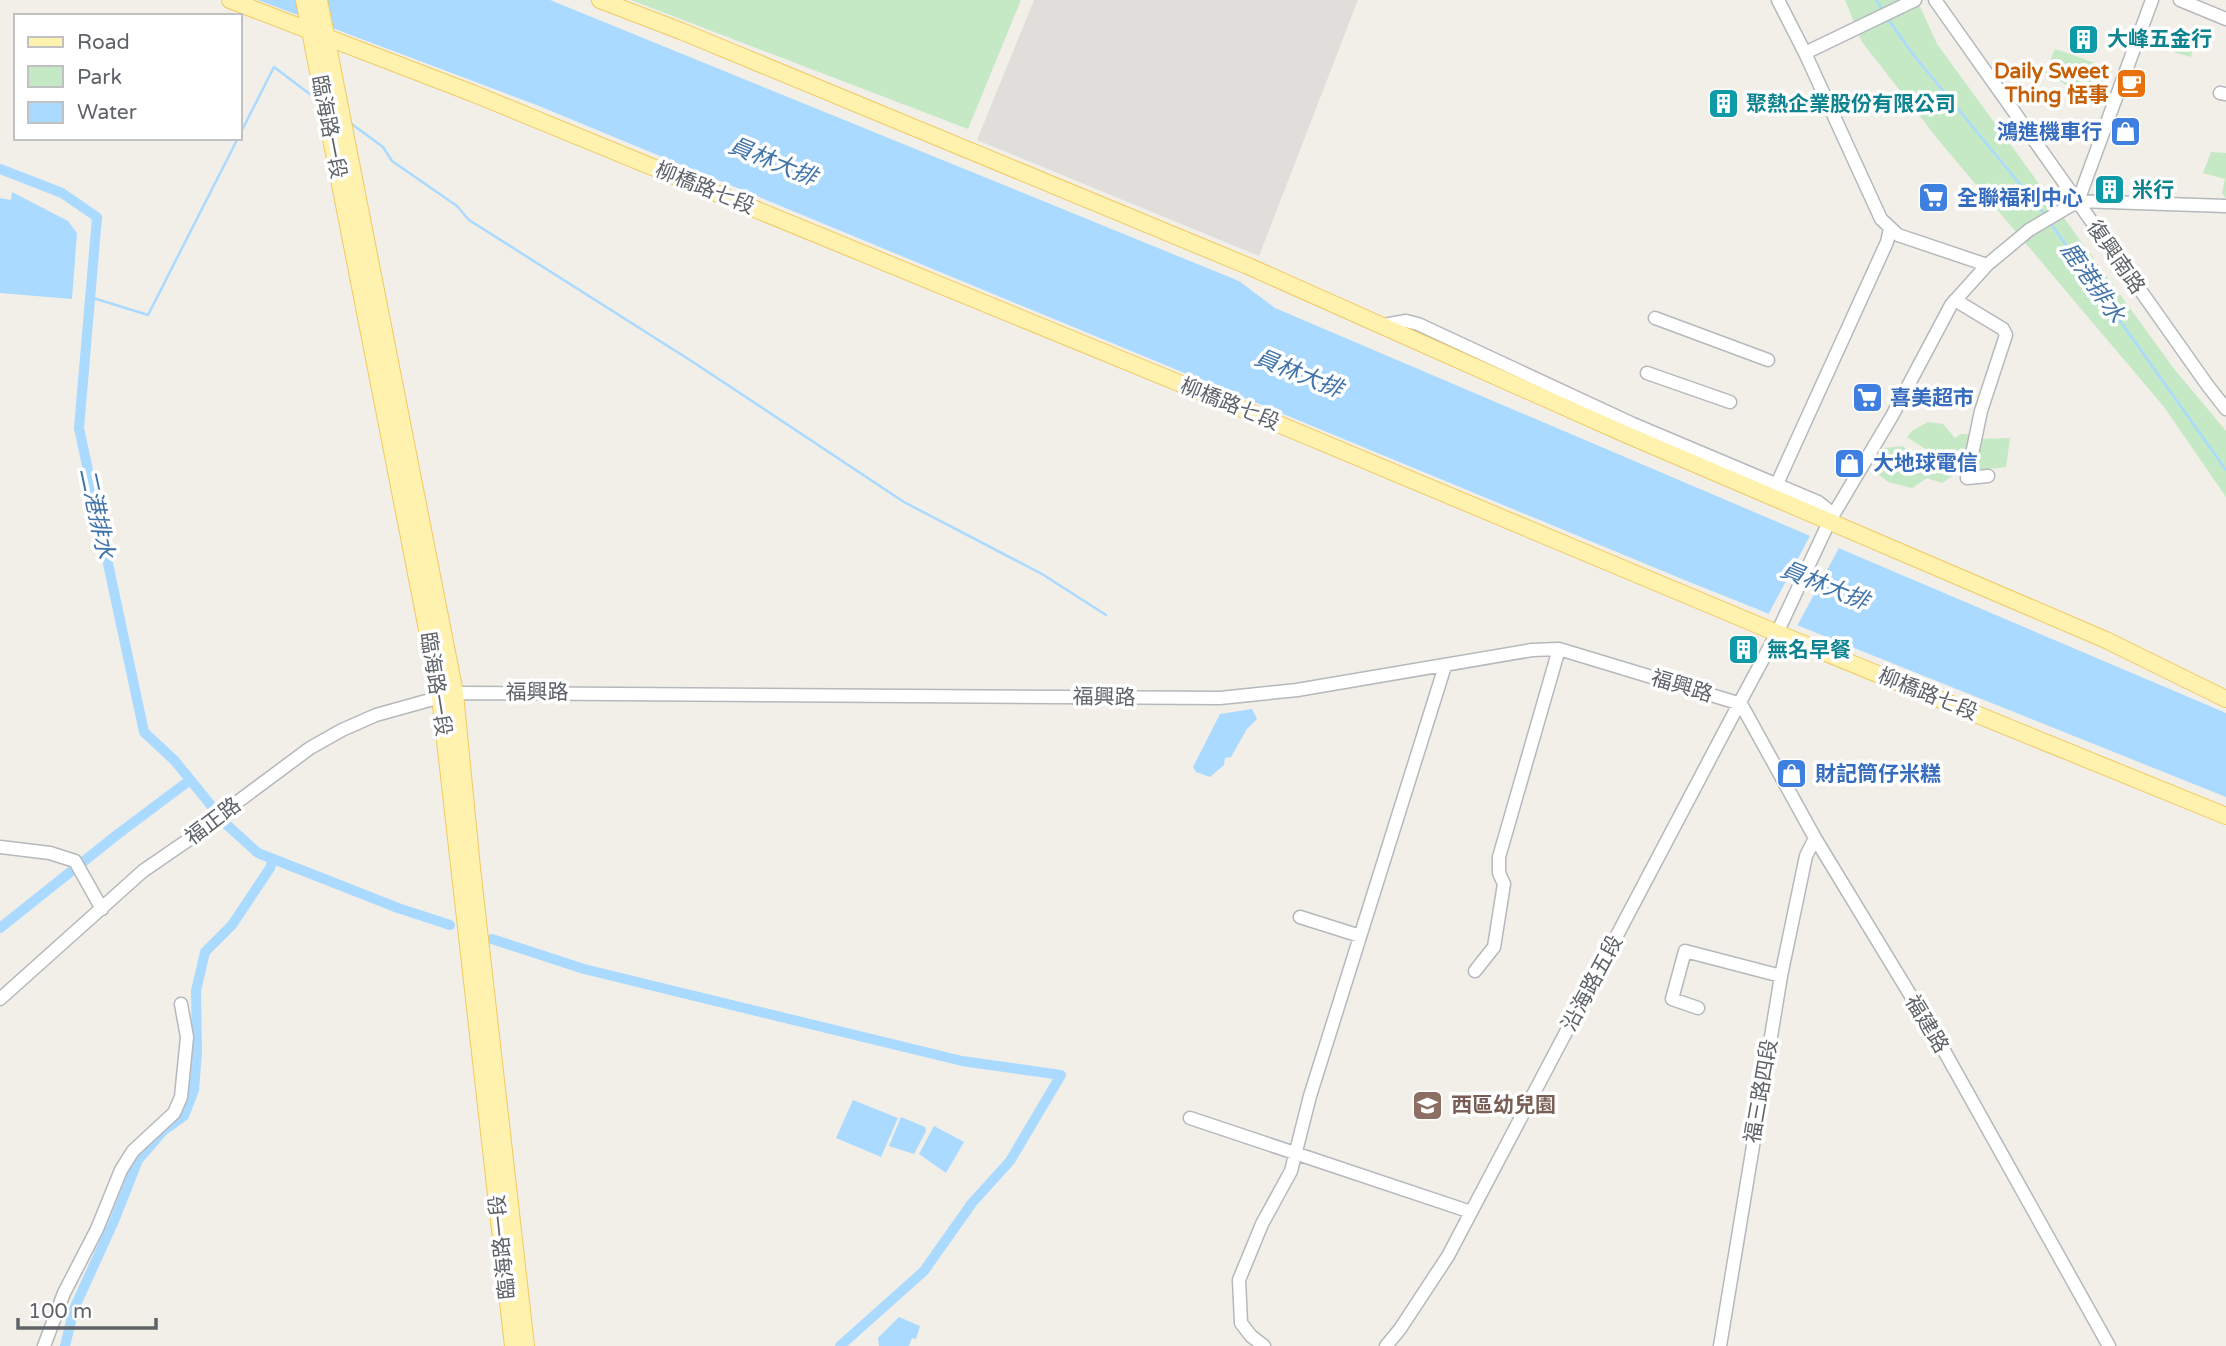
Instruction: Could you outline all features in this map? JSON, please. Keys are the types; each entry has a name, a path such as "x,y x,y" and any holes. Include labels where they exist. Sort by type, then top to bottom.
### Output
{"main road":[{"name":"柳橋路七段","path":"230,0 316,28 1780,627 2226,816"},
{"path":"304,0 316,28"},
{"path":"316,28 319,0"},
{"path":"600,0 1198,245 1384,325 1625,434 2106,640 2226,699"},
{"name":"臨海路一段","path":"316,28 447,694 472,868 526,1346"},
{"name":"臨海路一段","path":"447,694 513,1346"}],"street":[{"path":"1778,0 1881,219 1898,235 1987,265"},
{"name":"復興南路","path":"1935,0 2226,409"},
{"path":"2078,201 2152,0"},
{"path":"2180,0 2226,19"},
{"path":"1805,53 1910,2"},
{"path":"1829,522 1892,416 1955,300 1987,265 2029,230 2078,201 2226,206"},
{"path":"1776,486 1887,242 1890,229"},
{"path":"1955,300 2003,329 2006,335 1981,411 1967,478 1988,476"},
{"path":"1655,318 1768,360"},
{"path":"1384,325 1406,321 1418,324 1633,424 1818,502 1827,509 1829,522"},
{"path":"1647,373 1730,402"},
{"name":"沿海路五段","path":"1386,1346 1433,1280 1471,1212 1741,704 1829,522"},
{"path":"1475,971 1494,947 1504,884 1499,873 1499,858 1559,649"},
{"name":"福興路","path":"447,694 1220,698 1297,690 1532,650 1559,649 1741,704"},
{"path":"1264,1346 1251,1336 1241,1323 1239,1280 1262,1224 1291,1171 1310,1096 1445,666"},
{"name":"福正路","path":"0,999 143,871 215,821 310,748 376,715 447,694"},
{"name":"福建路","path":"1741,704 1815,838 1942,1047 2109,1346"},
{"name":"福三路四段","path":"1720,1346 1781,976 1806,856 1815,838"},
{"path":"0,847 50,853 75,861 102,909"},
{"path":"1300,917 1360,936"},
{"path":"1698,1008 1672,999 1685,951 1781,976"},
{"path":"44,1346 64,1293 97,1229 121,1170 133,1152 174,1113 181,1097 187,1037 181,1004"},
{"path":"1189,1118 1471,1212"}],"shaded area":[{"path":"1034,0 1358,0 1259,256 977,140"}],"green space":[{"path":"631,0 1021,0 968,129"},
{"path":"1845,0 1917,0 1937,44 2175,370 2226,431 2226,497 2164,407 1940,142 1862,42"},
{"path":"2170,35 2194,41 2191,57 2166,50"},
{"path":"2055,49 2110,68 2097,104 2045,72"},
{"path":"2211,152 2226,153 2226,198 2222,193 2225,179 2203,173"},
{"path":"1928,422 1943,424 1955,438 1961,434 1978,434 1979,439 2010,438 2006,467 1989,469 1983,480 1961,470 1942,483 1927,478 1912,488 1888,482 1872,469 1884,448 1903,446 1914,455 1929,458 1927,450 1907,437"}],"water":[{"name":"員林大排","path":"258,0 550,0 1239,281 1275,308 2226,713 2226,797 1687,581 539,106"},
{"path":"12,192 68,221 77,233 72,299 0,293 0,198 11,200"},
{"path":"1252,709 1257,719 1247,729 1231,757 1225,758 1224,765 1210,777 1196,772 1193,767 1220,714"},
{"path":"853,1100 898,1118 881,1157 836,1138"},
{"path":"901,1117 925,1127 926,1131 914,1154 889,1146"},
{"path":"934,1126 964,1142 946,1173 919,1154"},
{"path":"899,1317 920,1326 916,1339 912,1338 909,1346 879,1346 878,1338"}],"pier":[{"path":"1812,532 1841,544 1796,628 1768,615"}],"waterway":[{"name":"鹿港排水","path":"1876,0 1883,10"},
{"name":"鹿港排水","path":"1888,19 1912,53 2046,216"},
{"path":"242,130 274,67 315,98"},
{"path":"349,122 383,147 392,161 457,206 469,220 693,362 904,502 1042,574 1106,615"},
{"path":"90,297 148,315 237,140"},
{"name":"二港排水","path":"0,169 62,193 97,217 79,428 144,732 175,761 227,825 258,853 398,908 450,925"},
{"name":"鹿港排水","path":"2049,221 2226,470"},
{"path":"0,928 190,780"},
{"path":"65,1346 74,1309 138,1160 163,1131 184,1116 194,1090 197,1052 196,991 205,952 232,925 270,868 273,859"},
{"path":"492,939 584,969 962,1061 1061,1075 1010,1161 972,1203 924,1271 840,1346"}],"place":[{"name":"大峰五金行","path":"2084,39"},
{"name":"Daily Sweet Thing 恬事","path":"2132,83"},
{"name":"聚熱企業股份有限公司","path":"1723,104"},
{"name":"鴻進機車行","path":"2125,132"},
{"name":"米行","path":"2109,190"},
{"name":"全聯福利中心","path":"1934,198"},
{"name":"喜美超市","path":"1867,398"},
{"name":"大地球電信","path":"1850,463"},
{"name":"無名早餐","path":"1744,650"},
{"name":"財記筒仔米糕","path":"1792,774"},
{"name":"西區幼兒園","path":"1428,1105"}]}
